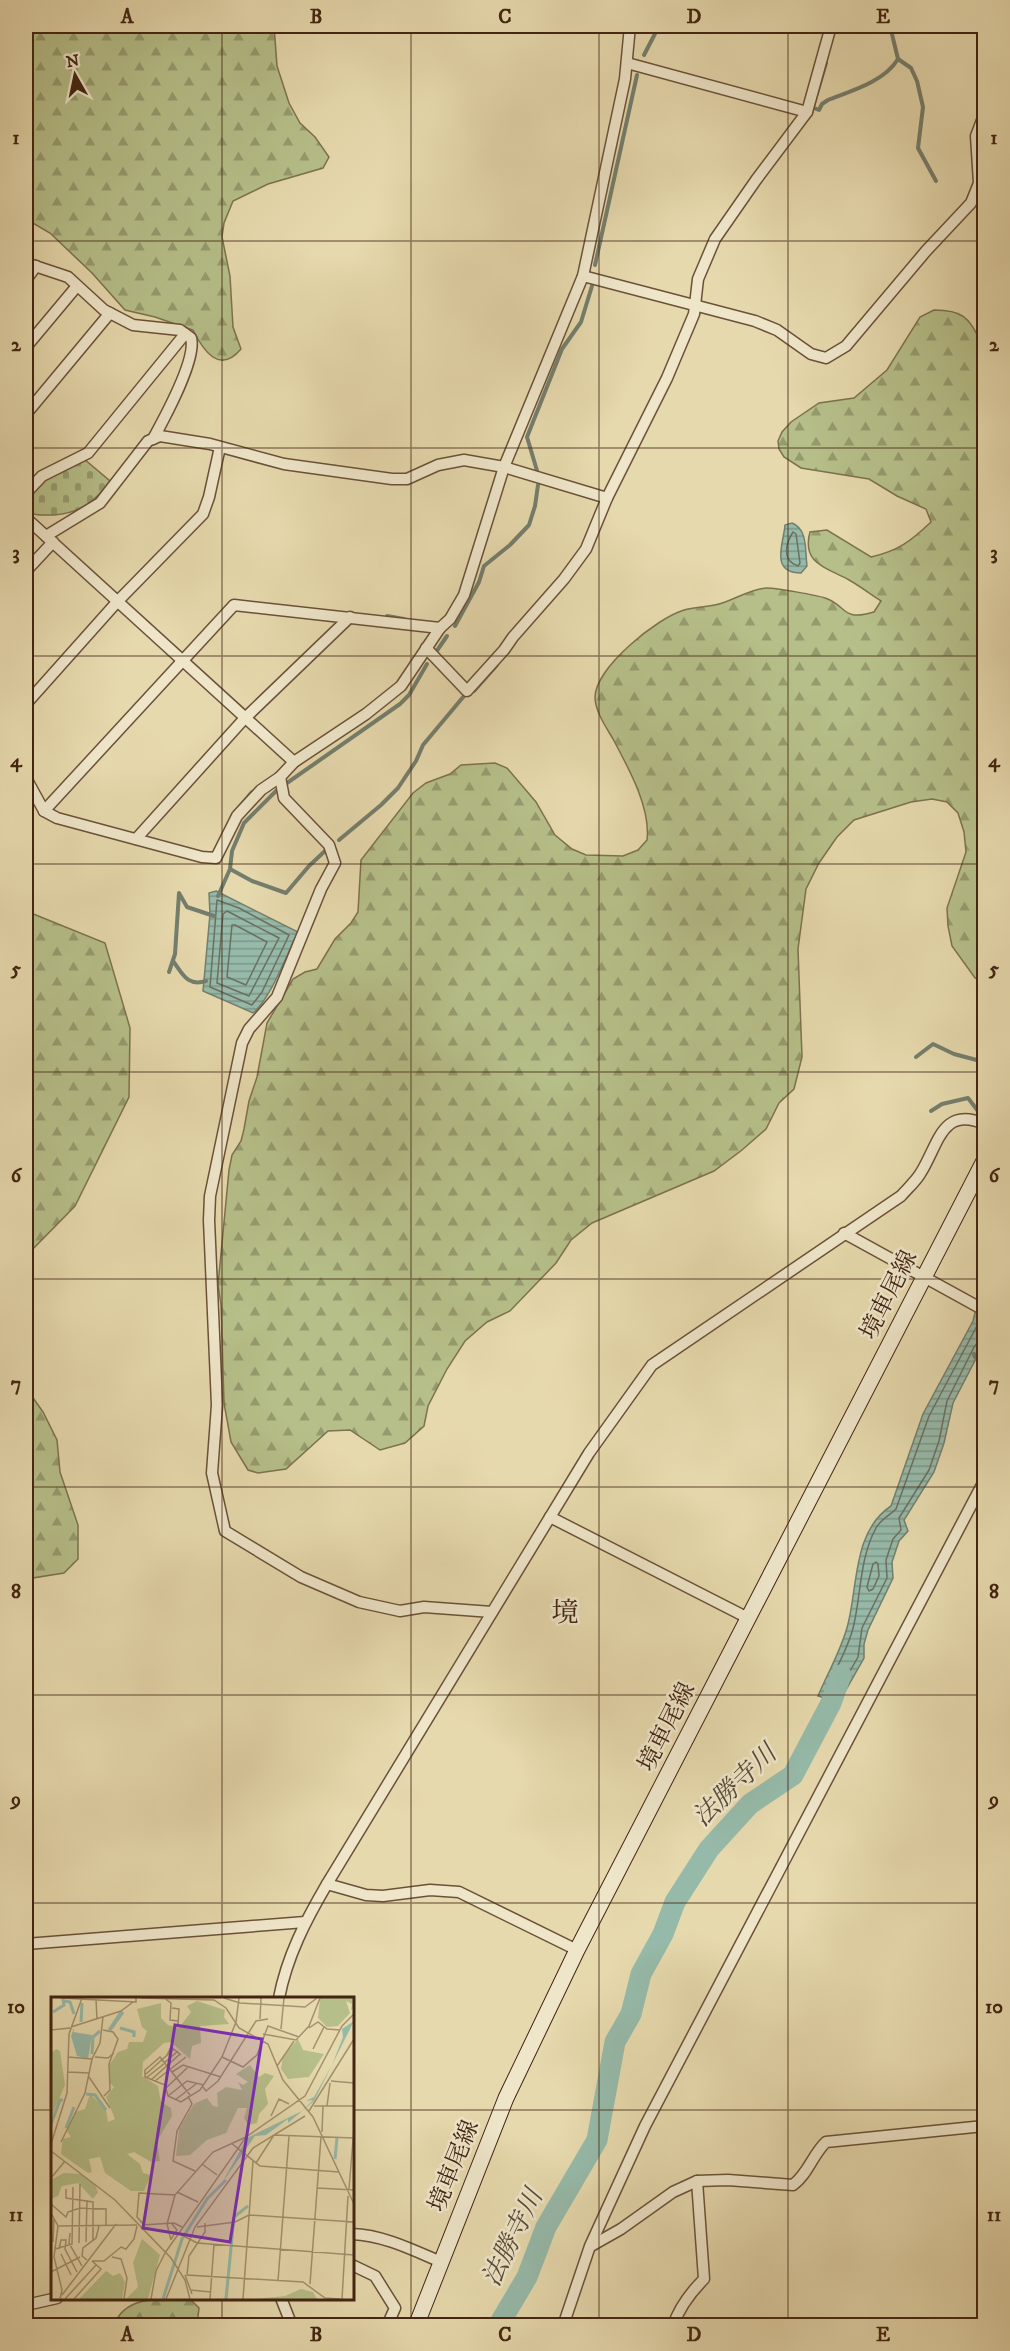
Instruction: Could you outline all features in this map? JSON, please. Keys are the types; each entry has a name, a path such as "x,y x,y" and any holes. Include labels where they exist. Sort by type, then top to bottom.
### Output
{"main road":[{"name":"境車尾線","path":"416,2325 506,2098 577,1950 984,1161"}],"street":[{"path":"26,778 44,811 57,818 202,857 216,858 237,816 261,790 280,777 294,762 390,697 401,686 464,596 504,467 583,276 626,79 630,26"},
{"path":"426,648 467,691 582,556 607,498 667,378 697,306 695,294 698,279 715,240 807,112 831,26"},
{"path":"627,63 807,112"},
{"path":"583,276 756,321 777,330 819,358 826,358 840,351 971,202 979,183 976,136 984,116"},
{"path":"26,280 31,265 68,277 110,313 133,325 180,330 191,338 188,365 153,439"},
{"path":"26,347 77,286"},
{"path":"26,414 110,313"},
{"path":"26,493 42,476 88,453 185,334"},
{"path":"26,571 50,539 100,502 148,441 160,436 220,447 284,464 392,479 407,479 438,465 464,460 504,467 607,498"},
{"path":"26,704 117,602 202,514 209,498 220,447"},
{"path":"26,518 294,762"},
{"path":"44,811 234,605 440,628"},
{"path":"136,839 244,718 350,617"},
{"path":"280,777 284,798 329,845 335,863 321,889 277,997 249,1029 242,1044 210,1196 209,1220 217,1405 212,1473 225,1531 301,1577 359,1602 400,1611 424,1607 492,1612"},
{"path":"279,1997 290,1958 305,1922 327,1884 588,1453 652,1365 901,1196 920,1176 944,1128 956,1120 973,1119 984,1124"},
{"path":"844,1233 984,1310"},
{"path":"563,2325 590,2246 645,2126 984,1481"},
{"path":"550,1517 748,1618"},
{"path":"327,1884 366,1895 383,1896 430,1890 459,1892 577,1950"},
{"path":"26,1944 305,1922"},
{"path":"590,2246 621,2229 673,2192 698,2181 728,2180 793,2185 801,2179 818,2149 826,2142 984,2126"},
{"path":"673,2325 682,2307 704,2279 698,2181"},
{"path":"354,2234 364,2234 393,2242 441,2262"},
{"path":"354,2266 375,2276 395,2308 387,2325"},
{"path":"26,2305 51,2299"},
{"path":"282,2300 292,2325"}],"green space":[{"path":"26,26 56,29 66,26 274,26 277,66 289,103 300,123 315,137 329,157 323,168 268,184 233,201 224,223 222,237 230,276 233,327 241,349 233,356 226,360 219,360 207,352 193,330 125,310 92,273 50,233 26,219"},
{"path":"934,310 961,315 971,324 984,347 984,983 975,978 952,946 948,926 947,908 966,852 964,832 958,813 947,802 932,799 911,802 854,820 837,837 819,863 806,889 798,949 802,1057 794,1089 779,1103 766,1129 714,1171 592,1223 571,1240 556,1263 510,1311 487,1322 465,1341 428,1406 424,1426 405,1443 380,1450 350,1430 328,1431 286,1469 258,1473 248,1470 231,1442 224,1403 221,1305 218,1285 229,1170 232,1155 241,1141 249,1101 257,1077 267,1023 293,979 305,972 317,969 335,939 351,923 358,912 361,860 413,793 426,783 450,774 461,765 495,763 507,768 536,802 555,835 572,849 586,855 623,856 638,850 647,840 642,801 619,750 601,719 595,697 598,685 616,658 644,633 672,615 684,610 719,604 755,590 772,588 820,597 832,601 850,614 863,615 874,612 881,601 853,582 818,564 813,558 808,543 810,532 827,530 871,557 897,548 924,529 931,522 926,509 897,496 869,479 801,468 784,457 779,449 778,441 791,422 819,403 854,398 887,370 920,317"},
{"path":"84,459 110,481 99,495 79,509 63,514 39,515 26,511 31,492 38,485 46,478"},
{"path":"26,911 105,943 130,1028 129,1097 75,1206 30,1252 26,1267"},
{"path":"26,1388 43,1412 57,1440 60,1472 78,1525 78,1559 64,1573 26,1579"},
{"path":"191,2300 199,2308 197,2325 114,2325 127,2308 146,2301"}],"water":[{"path":"792,523 801,530 805,541 807,566 801,573 791,572 782,562 781,548 785,525"},
{"path":"216,891 298,932 272,987 253,1013 203,991 210,914 209,893"},
{"path":"984,1276 984,1343 953,1403 944,1443 934,1472 904,1520 908,1531 899,1541 892,1562 893,1578 868,1630 864,1644 864,1658 839,1702 818,1696 845,1633 863,1544 879,1517 891,1506 923,1414 973,1321"}],"waterway":[{"path":"644,55 659,26"},
{"path":"814,108 819,110 828,100 876,80 892,67 898,59 890,26"},
{"path":"898,59 911,68 917,81 923,107 918,148 936,181"},
{"path":"811,113 826,63"},
{"path":"595,265 637,75"},
{"path":"538,474 527,437 562,349 581,322 592,286"},
{"path":"455,626 479,582 484,566 510,545 529,525 538,485"},
{"path":"387,616 404,619"},
{"path":"436,652 447,636"},
{"path":"287,783 400,704 409,695 427,664"},
{"path":"474,691 497,665"},
{"path":"339,840 398,788 416,761 423,745 464,696"},
{"path":"218,896 230,869 232,851 244,823 276,791"},
{"path":"235,812 252,792"},
{"path":"230,869 252,881 286,893 326,850"},
{"path":"169,972 175,954 179,893 187,907 214,916"},
{"path":"173,961 186,978 194,982 206,981"},
{"path":"916,1057 933,1044 954,1054 984,1062"},
{"path":"931,1111 942,1104 968,1098 978,1111 984,1104"},
{"path":"974,1354 984,1362"},
{"name":"法勝寺川","path":"498,2326 527,2277 546,2227 597,2140 615,2042 631,2014 641,1974 663,1934 675,1902 709,1849 750,1804 793,1775 831,1703 841,1675"}],"district":[{"name":"境","path":"565,1613"}]}
